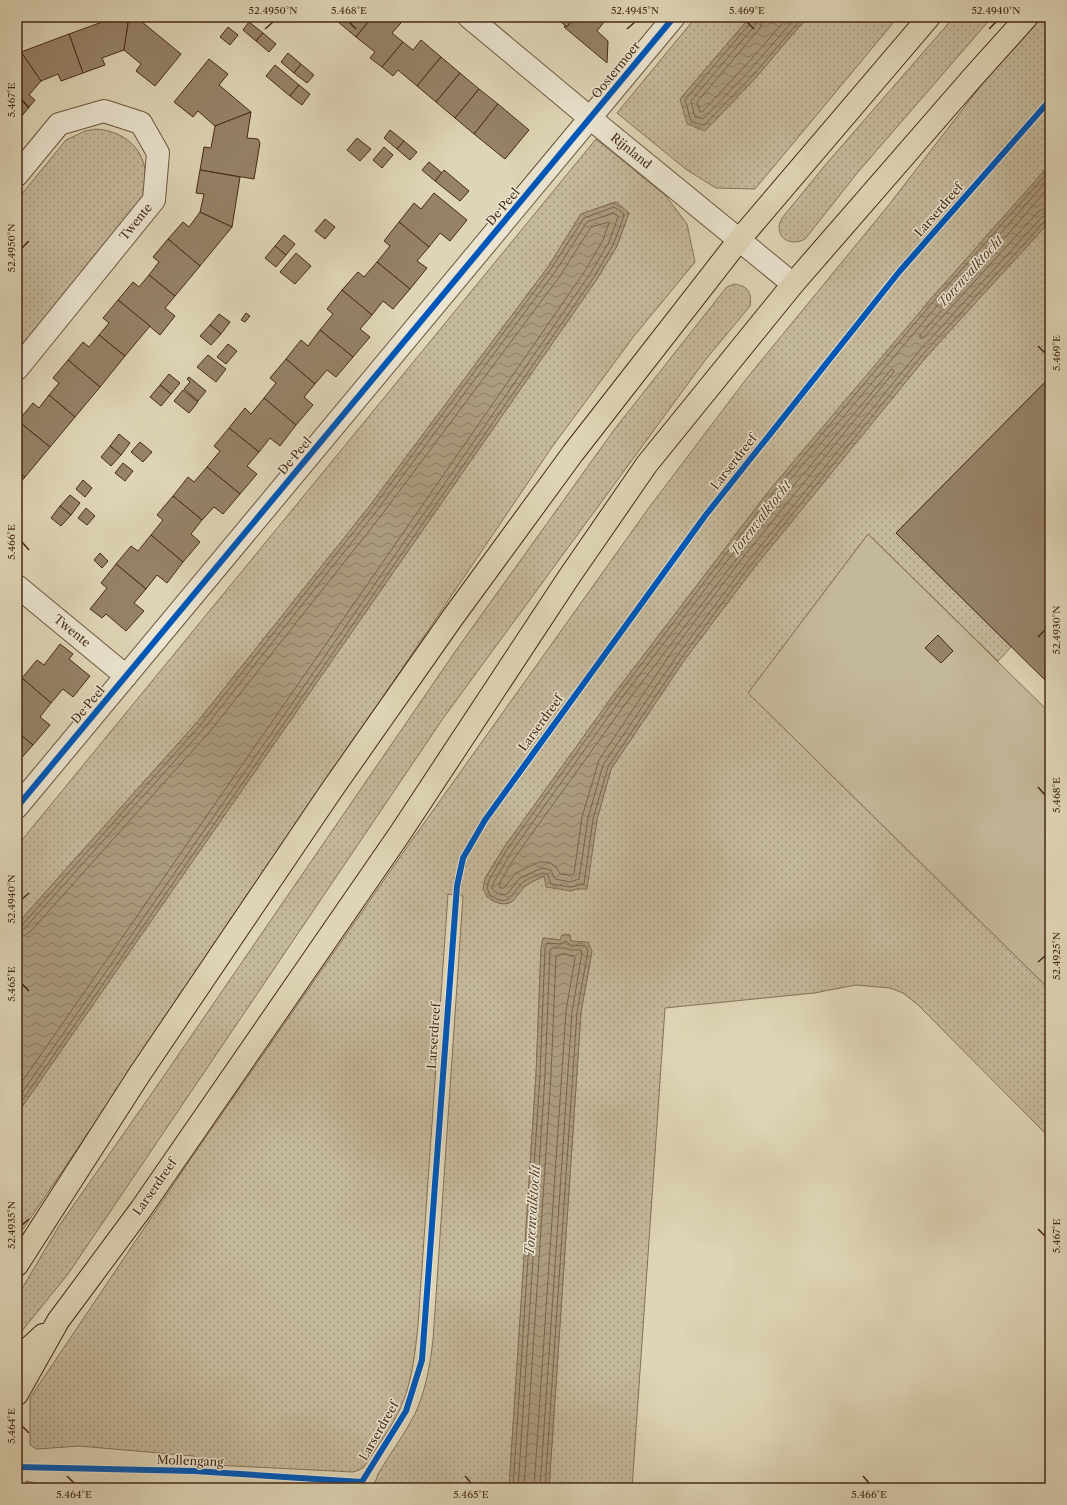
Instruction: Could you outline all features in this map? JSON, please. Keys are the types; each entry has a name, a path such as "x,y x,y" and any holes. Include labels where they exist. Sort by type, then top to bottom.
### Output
{"main road":[{"path":"17,1265 139,1075 335,784 573,453 739,240 929,17"},
{"name":"Larserdreef","path":"17,1394 58,1321 140,1209 394,842 569,577 647,464 793,284 1027,17"},
{"name":"Larserdreef","path":"17,1359 58,1321"}],"street":[{"name":"Rijnland","path":"469,17 793,284"},
{"name":"Oostermoer","path":"590,118 674,17"},
{"name":"Twente","path":"17,175 59,124 104,111 141,123 158,153 154,200 17,369"},
{"name":"De Peel","path":"17,807 590,118"},
{"name":"Twente","path":"17,586 126,676"}],"shaded area":[{"path":"696,17 750,17 680,99 705,131 758,75 809,17 898,17 755,189 716,188 687,170 617,113"},
{"path":"954,17 992,17 858,172 805,239 792,242 785,239 780,232 779,227 782,218 827,163"},
{"path":"1042,17 1050,17 1050,164 772,487 614,694 503,849 485,878 491,900 506,904 510,903 522,889 531,882 544,876 571,891 577,889 611,769 683,662 753,569 927,356 1050,221 1050,377 896,533 1011,647 998,661 868,534 748,693 1050,990 1050,1138 918,1005 903,993 890,988 856,985 814,993 665,1008 632,1488 549,1488 581,1012 592,951 571,941 570,935 562,935 560,940 543,938 541,949 536,1075 509,1488 370,1488 415,1414 425,1387 432,1349 463,896 448,894 418,1325 414,1357 410,1379 400,1409 364,1467 353,1472 194,1464 194,1456 79,1446 37,1449 30,1445 30,1398 190,1160 402,854 648,509 747,378 888,206 993,70"},
{"path":"96,129 110,132 122,137 132,144 139,153 144,164 146,177 140,204 17,351 17,200 66,140 85,131"},
{"path":"596,139 666,196 687,224 695,262 634,336 552,447 17,1238 17,1114 597,279 617,246 629,213 615,202 581,214 548,267 368,508 199,720 17,924 17,846"},
{"path":"734,284 743,286 748,290 750,293 750,306 706,359 444,717 68,1274 17,1337 17,1297 59,1226 457,649 614,430 722,293 727,287"},
{"path":"868,534 1050,713 1050,990 748,693"},
{"path":"26,1481 61,1488 28,1488"}],"water":[{"path":"750,17 809,17 758,75 705,131 687,124 680,99"},
{"name":"Torenvalktocht","path":"1050,164 1050,221 927,356 753,569 683,662 611,769 597,820 587,889 577,889 571,891 546,887 544,876 526,885 513,901 504,904 498,903 487,897 483,888 485,879 503,849 614,694 772,487 929,301"},
{"path":"616,202 629,213 617,246 597,279 17,1114 17,924 199,720 368,508 548,267 581,214"},
{"name":"Torenvalktocht","path":"562,935 570,935 571,941 588,942 592,951 581,1012 549,1488 509,1488 536,1075 541,949 543,938 560,940"}],"building":[{"path":"116,17 129,17 124,50 102,58 105,65 83,73 69,34"},
{"path":"129,17 136,17 181,54 155,86 136,71 141,64 124,50"},
{"path":"340,17 372,17 356,37 337,21"},
{"path":"372,17 393,17 401,23 392,33 403,42 382,67 370,58 375,52 356,37"},
{"path":"552,17 574,17 567,27 556,18 555,20"},
{"path":"574,17 608,17 597,31 608,41 607,63 564,27 567,27"},
{"path":"249,22 263,33 256,41 243,30"},
{"path":"228,27 238,35 230,45 220,37"},
{"path":"263,33 276,44 269,52 256,41"},
{"path":"69,34 83,73 61,81 58,74 41,81 21,52"},
{"path":"421,40 441,57 417,86 398,70 393,76 382,67 403,42 413,50"},
{"path":"21,52 41,81 29,95 35,100 20,118 17,115 17,57"},
{"path":"288,53 301,64 294,73 281,62"},
{"path":"441,57 460,73 436,102 417,86"},
{"path":"209,59 228,74 219,85 251,112 215,126 198,111 193,117 174,102"},
{"path":"301,64 314,75 307,83 294,73"},
{"path":"275,65 299,85 290,96 266,76"},
{"path":"460,73 479,89 455,118 436,102"},
{"path":"299,85 310,94 302,105 290,96"},
{"path":"479,89 498,104 474,134 455,118"},
{"path":"498,104 529,130 505,159 474,134"},
{"path":"251,112 247,138 258,139 260,143 254,179 200,170 204,147 211,148 215,126"},
{"path":"390,130 404,141 397,149 384,138"},
{"path":"357,138 371,149 360,161 347,150"},
{"path":"404,141 417,152 410,160 397,149"},
{"path":"384,147 393,155 382,168 373,160"},
{"path":"429,162 442,173 435,181 422,170"},
{"path":"200,170 240,177 232,227 200,212 204,194 196,193"},
{"path":"444,170 469,191 460,201 435,181"},
{"path":"434,193 467,220 450,241 440,233 429,247 399,222 414,203 421,209"},
{"path":"200,212 232,227 200,266 168,239 183,222 189,227"},
{"path":"325,219 335,227 325,239 315,231"},
{"path":"399,222 429,247 417,261 427,268 410,289 377,262 390,246 384,241"},
{"path":"284,235 295,244 286,255 275,246"},
{"path":"168,239 200,266 175,296 149,275 159,262 153,257"},
{"path":"275,246 286,255 276,267 265,258"},
{"path":"296,253 311,266 295,284 280,272"},
{"path":"377,262 410,289 393,309 383,301 372,315 342,290 358,272 364,277"},
{"path":"149,275 175,296 165,308 175,316 160,335 118,300 133,282 139,287"},
{"path":"342,290 372,315 360,329 370,337 353,357 320,330 333,314 327,309"},
{"path":"118,300 150,326 125,356 99,335 109,323 103,318"},
{"path":"246,313 250,316 245,322 241,320"},
{"path":"219,314 230,322 221,334 210,325"},
{"path":"210,325 221,334 211,345 200,336"},
{"path":"320,330 353,357 336,377 327,370 315,384 286,359 301,340 308,346"},
{"path":"99,335 125,356 100,387 68,360 83,342 89,347"},
{"path":"228,344 237,351 226,364 217,357"},
{"path":"208,355 226,369 216,382 197,367"},
{"path":"286,359 315,384 304,397 313,405 296,425 264,398 276,383 270,378"},
{"path":"68,360 100,387 75,417 49,395 59,383 53,378"},
{"path":"169,374 180,383 171,394 160,385"},
{"path":"189,377 206,391 198,401 184,389 190,382 187,379"},
{"path":"1050,377 1050,685 896,533"},
{"path":"160,385 171,394 161,406 150,397"},
{"path":"183,390 198,402 189,413 174,401"},
{"path":"49,395 75,417 50,447 18,421 33,403 39,408"},
{"path":"264,398 296,425 280,446 270,438 259,452 229,428 245,408 251,414"},
{"path":"18,421 50,447 25,477 17,471"},
{"path":"229,428 259,452 247,466 257,474 240,494 207,467 220,451 214,446"},
{"path":"119,434 130,443 121,455 110,446"},
{"path":"140,442 152,452 143,462 131,452"},
{"path":"110,446 121,455 111,466 101,457"},
{"path":"123,463 133,471 125,481 115,473"},
{"path":"207,467 240,494 223,514 214,507 202,520 173,496 188,477 194,482"},
{"path":"17,471 25,477 17,487"},
{"path":"83,480 92,488 85,497 76,489"},
{"path":"70,495 80,503 71,515 60,506"},
{"path":"173,496 202,520 191,534 200,542 183,562 151,535 163,520 157,515"},
{"path":"60,506 71,515 61,526 51,518"},
{"path":"86,508 95,516 87,525 78,518"},
{"path":"151,535 183,562 167,583 157,575 146,589 116,564 131,546 138,551"},
{"path":"100,553 108,561 102,568 94,560"},
{"path":"116,564 146,589 134,603 144,611 126,631 106,614 102,618 90,609 107,588 101,583"},
{"path":"938,635 953,651 941,663 925,648"},
{"path":"60,644 73,654 69,659 90,676 73,697 63,689 51,703 22,678 37,660 44,665"},
{"path":"22,678 51,703 40,717 50,725 33,745 17,732 17,684"},
{"path":"17,732 33,745 17,763"}],"cycle path":[{"path":"17,807 674,17"},
{"path":"358,1488 406,1411 422,1360 457,886 463,858 485,820 705,516 899,272 1050,100"},
{"name":"Mollengang","path":"17,1467 194,1471 362,1482"}]}
